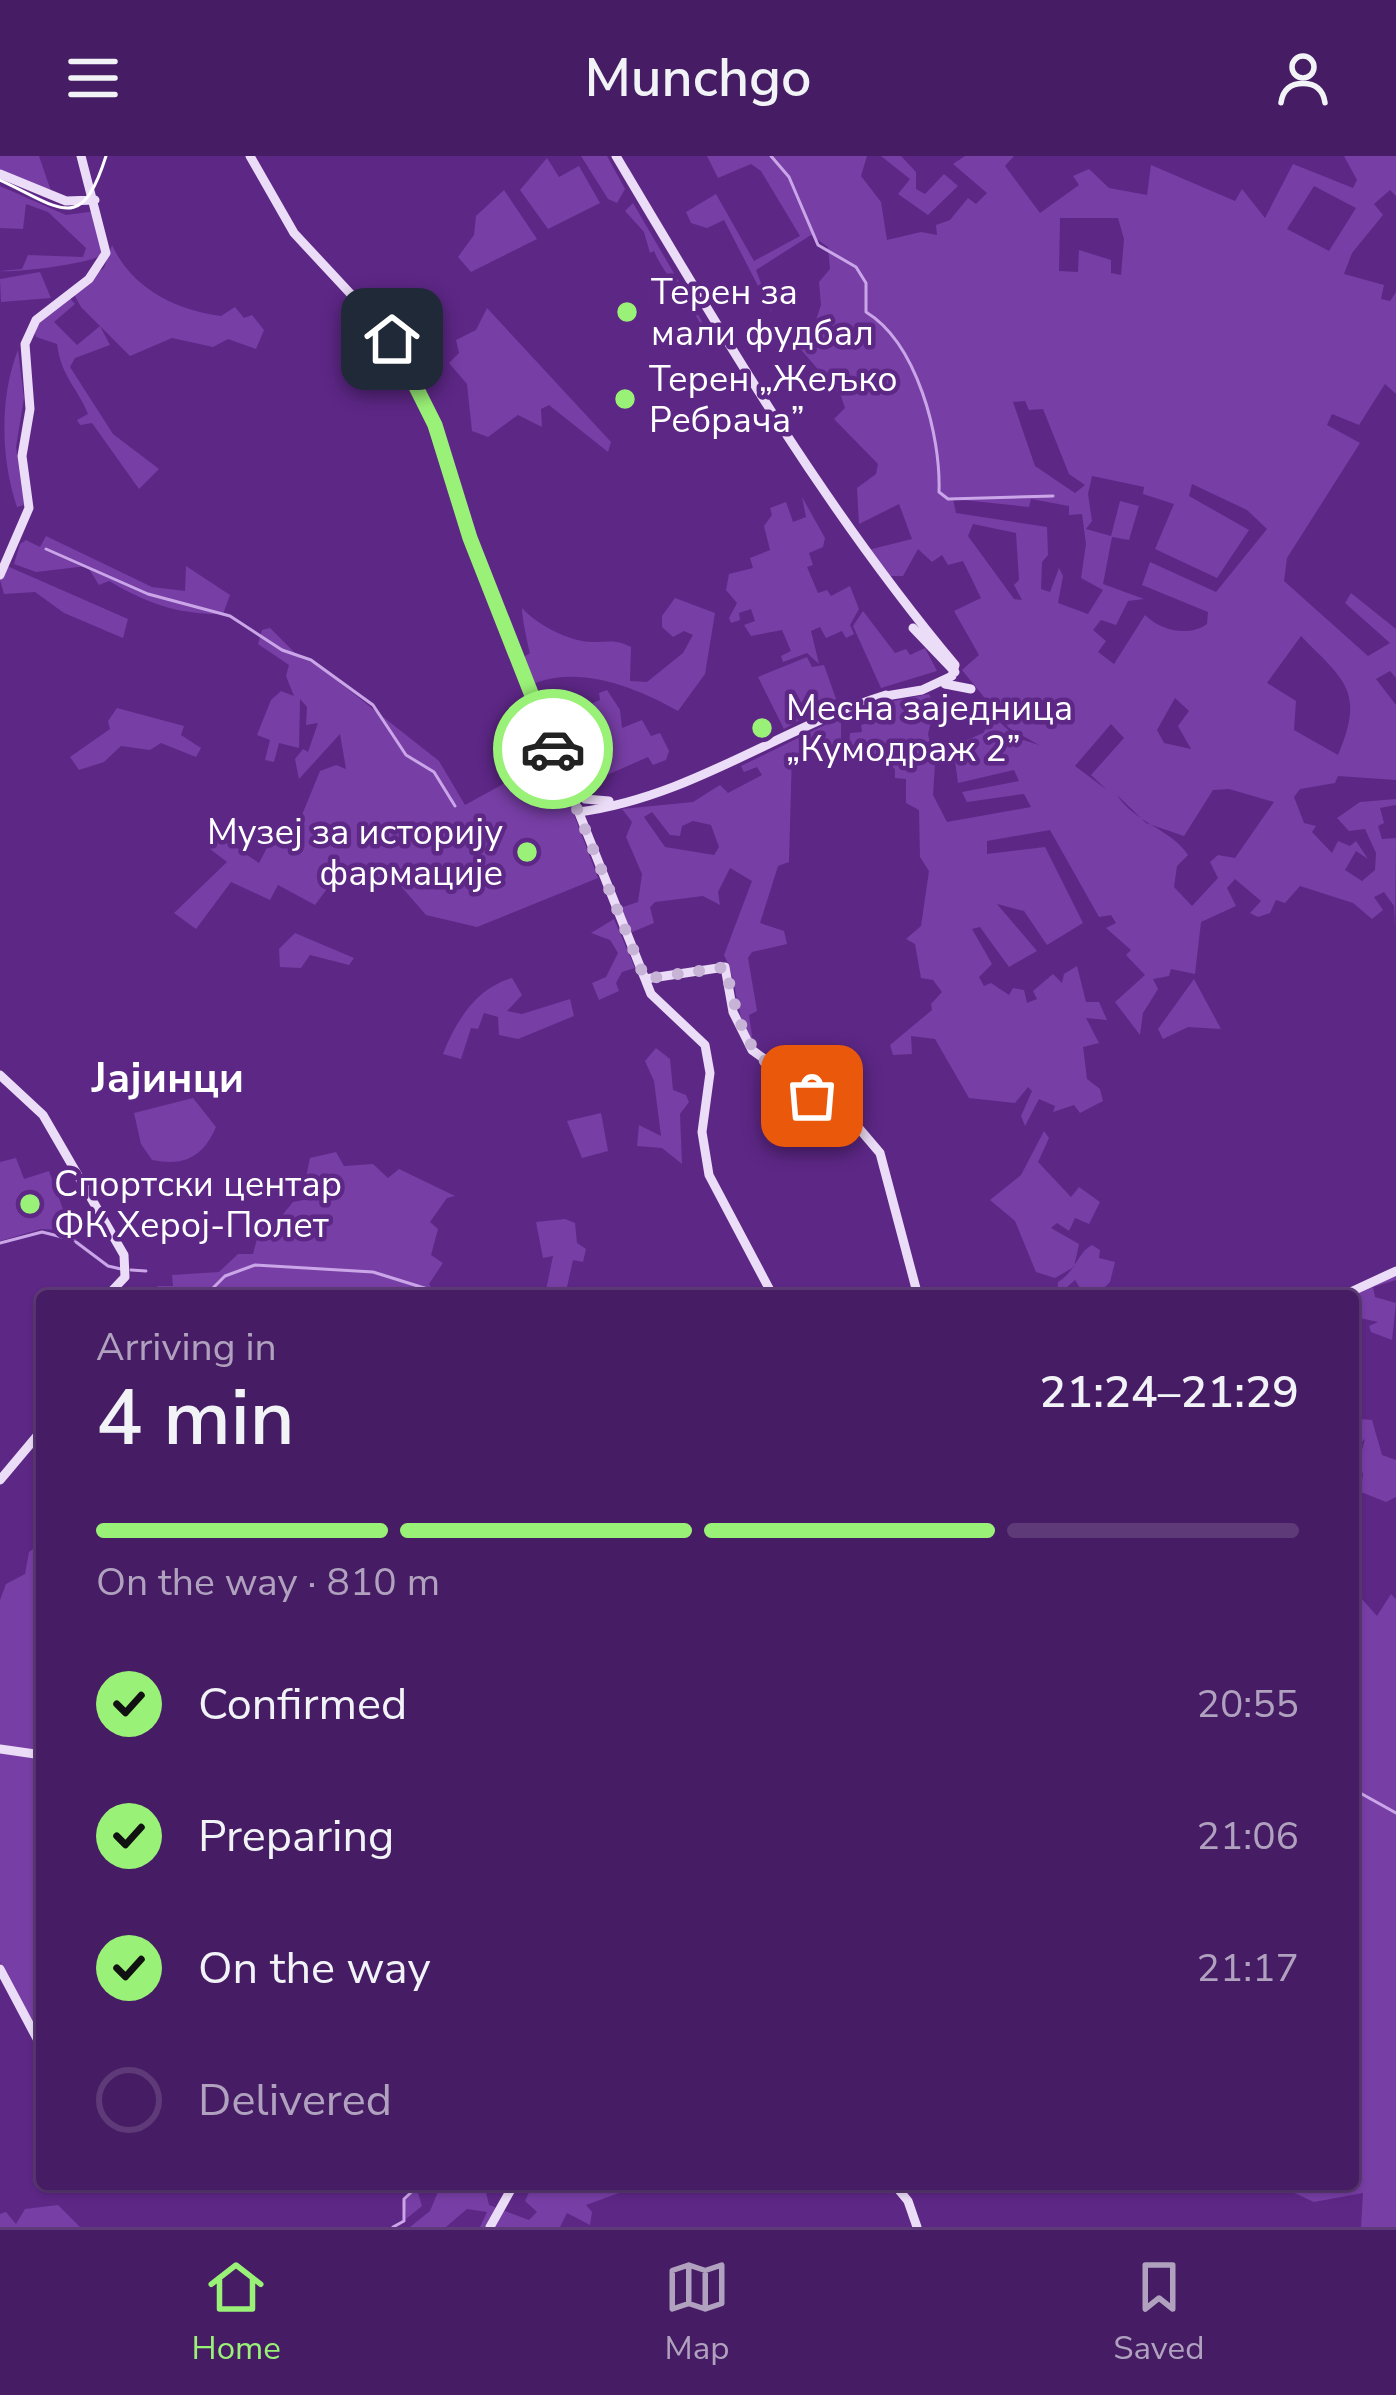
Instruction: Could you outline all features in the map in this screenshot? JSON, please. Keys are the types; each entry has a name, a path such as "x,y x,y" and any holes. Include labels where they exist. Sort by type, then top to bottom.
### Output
{"street":[{"path":"1,570 29,506 22,450 30,409 25,344 41,314 103,261 106,239 81,156"},
{"path":"250,156 302,244 383,328 405,360 435,425 470,538 645,979 659,1006 705,1045 710,1073 702,1132 709,1175 770,1290"},
{"path":"614,156 759,403 936,656 941,667 936,678"},
{"path":"0,174 66,201 94,200"},
{"path":"759,403 897,598 954,664 955,672"},
{"path":"936,656 955,672"},
{"path":"578,811 648,795 724,769 826,714 955,672"},
{"path":"922,690 955,672"},
{"path":"880,697 953,683 971,689"},
{"path":"569,787 581,797 610,801"},
{"path":"578,811 648,795"},
{"path":"584,827 599,808"},
{"path":"645,979 725,967 733,1012 752,1050 857,1126 882,1155 916,1290"},
{"path":"0,1075 43,1115 126,1259 124,1280 113,1290"},
{"path":"1355,1290 1396,1271"},
{"path":"0,1480 36,1437"},
{"path":"0,1749 36,1754"},
{"path":"0,1969 36,2037"},
{"path":"0,2002 13,1994"},
{"path":"490,2227 511,2190"},
{"path":"899,2190 908,2201 916,2227"}],"shaded area":[{"path":"0,156 39,156 51,191 0,170"},
{"path":"581,156 607,156 625,189 617,203 608,199"},
{"path":"707,156 867,156 861,176 881,202 887,240 921,232 937,235 936,225 950,220 968,198 976,204 987,193 953,164 965,156 1014,156 1005,166 1040,213 1079,185 1073,176 1089,169 1109,188 1147,195 1151,165 1235,201 1242,189 1265,218 1293,164 1353,188 1357,180 1344,156 1396,156 1396,196 1390,190 1374,204 1383,215 1352,253 1344,274 1384,285 1381,299 1390,301 1396,292 1396,394 1385,384 1359,425 1332,414 1327,425 1360,443 1287,558 1284,581 1368,656 1390,643 1345,603 1351,593 1396,629 1396,678 1390,671 1376,679 1396,705 1396,780 1338,776 1335,783 1300,789 1294,797 1304,823 1316,826 1312,832 1332,853 1338,841 1350,846 1356,841 1368,859 1356,851 1345,870 1362,881 1375,870 1376,853 1365,829 1349,831 1337,818 1360,802 1396,799 1396,805 1380,808 1384,823 1378,826 1382,839 1396,838 1395,926 1394,906 1384,892 1374,897 1383,910 1372,919 1353,903 1300,886 1285,903 1276,900 1270,913 1258,917 1250,913 1261,901 1235,879 1227,888 1236,906 1201,922 1195,974 1171,969 1169,976 1153,979 1158,989 1143,1013 1140,1035 1115,1002 1145,975 1126,955 1131,950 1106,928 1116,923 1111,915 1099,917 1050,830 987,841 987,854 1045,847 1083,923 1047,945 1024,911 997,904 1037,951 1009,967 980,927 972,929 992,964 979,977 984,986 991,983 1009,995 1013,988 1024,990 1027,1003 1037,999 1033,991 1053,974 1062,983 1064,974 1077,966 1086,1002 1099,1002 1107,1020 1086,1018 1099,1043 1083,1047 1087,1079 1100,1089 1103,1101 1080,1113 1074,1105 1053,1112 1055,1106 1039,1099 1025,1126 1021,1116 1032,1091 1028,1087 1015,1103 969,1098 935,1039 911,1036 912,1054 893,1055 890,1045 932,1010 931,1004 942,992 933,980 921,978 915,944 906,939 921,926 929,871 920,857 919,810 906,803 906,779 895,778 895,769 884,761 848,758 850,733 862,732 861,725 872,722 868,706 929,694 935,706 928,734 935,764 933,795 947,822 1031,807 1024,794 967,802 962,792 1019,781 1014,770 958,783 953,746 983,733 994,717 1017,738 1039,745 1009,728 962,670 979,655 954,611 981,598 963,561 948,565 942,555 932,562 918,549 903,576 887,576 868,550 912,539 899,504 859,524 857,488 876,474 878,464 834,419 845,408 841,396 791,338 815,323 821,305 819,282 830,269 828,247 811,235 756,270 772,313 724,220 707,228 691,223 686,212 716,194 754,261 800,236 761,171 751,164 718,178","holes":["1314,186 1356,208 1329,251 1287,229","1060,218 1118,218 1124,239 1121,275 1111,273 1111,260 1079,250 1078,272 1059,271","1025,401 1029,410 1043,409 1069,474 1085,485 1075,493 1035,466 1013,402","1092,476 1144,487 1143,494 1174,504 1155,549 1217,578 1249,530 1189,496 1192,484 1247,510 1267,529 1216,592 1150,562 1142,585 1208,612 1207,624 1175,630 1145,615 1114,664 1098,652 1106,641 1093,630 1101,620 1116,625 1128,601 1144,599 1103,584 1112,537 1129,540 1139,506 1120,501 1111,536 1086,529 1092,521 1088,494","953,499 1029,507 1031,499 1069,506 1069,515 1082,514 1086,544 1081,578 1103,590 1088,614 1058,603 1063,576 1059,568 1050,592 1041,589 1042,562 1048,555 1047,527 956,513","973,524 1016,533 1019,580 1014,585 1022,600 1014,599 968,536","1301,636 1346,688 1350,716 1338,755 1294,730 1296,701 1267,683","1175,698 1189,711 1178,726 1191,749 1164,743 1157,730","1111,724 1124,738 1091,775 1107,790 1075,766","1229,789 1274,802 1235,858 1218,855 1210,862 1218,878 1192,906 1174,887 1177,866 1188,855 1152,825 1184,836 1213,790"]},
{"path":"881,156 901,156 916,172 916,189 925,194 944,174 958,186 928,215 898,194 910,179"},
{"path":"547,158 559,177 579,166 600,203 548,229 520,190"},
{"path":"0,186 66,215 96,211 103,254 54,267 0,271 22,269 28,255 83,257 86,248 48,212 26,204 23,229 0,228"},
{"path":"504,190 537,239 471,272 458,257 474,235 476,216"},
{"path":"633,203 714,342 707,345 692,310 654,251 650,253 644,232 625,211"},
{"path":"112,245 130,273 171,302 221,316 235,307 244,318 252,315 264,330 256,349 228,339 213,347 172,338 130,356 81,307 72,291 104,268"},
{"path":"40,272 51,298 1,302 0,279"},
{"path":"68,296 75,304 54,322 77,345 100,326 110,345 75,358 70,367 113,434 159,469 139,489 92,423 80,425 77,420 88,414 57,344 36,337 33,328"},
{"path":"487,308 611,442 608,452 549,405 541,409 542,427 518,415 488,437 472,431 467,384 449,363 459,353 456,340 476,330"},
{"path":"18,350 24,398 16,447 24,505 17,507 7,468 4,427"},
{"path":"802,497 825,538 823,547 809,553 813,565 807,567 818,593 827,590 831,596 850,586 859,609 850,625 854,634 846,638 842,631 826,638 820,627 811,631 819,664 807,653 783,662 781,656 791,651 782,630 751,636 744,625 755,621 751,609 739,613 740,620 731,623 737,603 726,590 729,574 753,568 750,558 770,550 764,526 772,515 770,508 786,502 793,522 806,517"},
{"path":"46,536 152,587 185,591 186,566 230,595 223,614 177,610 109,581 99,585 87,566 36,572 14,564 20,544 26,540 40,547"},
{"path":"7,566 128,619 123,638 64,613 35,592 4,594 0,580"},
{"path":"675,598 715,613 705,674 678,711 629,688 592,678 535,683 522,658 530,653 522,608 564,635 631,647 630,681 647,682 683,653 693,635 684,631 673,637 662,627 662,616"},
{"path":"863,611 895,653 906,649 910,655 925,648 937,671 881,688 853,626"},
{"path":"270,628 300,658 316,664 439,761 465,805 552,757 598,878 477,927 426,915 392,876 334,882 336,874 327,870 332,882 315,905 278,885 270,900 231,882 196,929 174,913 227,862 210,849 218,835 259,863 273,836 290,844 320,771 336,765 346,769 340,734 299,779 295,759 303,749 308,752 318,723 306,725 307,707 300,699 299,748 279,743 274,762 265,760 270,740 257,735 271,700 281,691 294,696 286,676 289,665 258,644 262,630"},
{"path":"807,657 812,667 824,665 836,699 784,729 758,677"},
{"path":"607,690 620,710 622,728 642,720 651,736 660,733 669,751 666,760 653,765 648,757 598,779 592,751 575,758 574,744 561,727 573,721 570,713 600,700 599,693"},
{"path":"117,708 184,726 181,735 201,748 196,757 161,743 150,750 121,746 104,762 79,770 70,757 110,729 108,721"},
{"path":"841,717 841,759 813,749 808,737 809,756 792,752 789,862 778,866 760,923 784,931 787,944 752,952 748,958 757,1011 749,1015 753,1043 724,955 752,881 730,868 718,892 720,905 703,896 655,902 650,907 654,923 630,933 620,908 638,902 642,874 626,837 632,822 622,809 693,802 720,785 728,793 762,775 757,767 744,772 741,766","holes":["652,812 670,835 680,836 682,826 693,821 711,825 719,847 714,855 665,847 644,817"]},
{"path":"614,919 635,968 622,972 616,983 619,991 599,1000 592,983 606,977 618,953 610,940 591,933"},
{"path":"295,933 354,958 349,965 310,955 301,968 280,967 279,949"},
{"path":"512,978 522,995 507,1011 522,1014 570,999 574,1016 518,1039 499,1035 498,1017 484,1013 478,1029 471,1028 461,1059 443,1054 469,1007 488,989"},
{"path":"1194,979 1221,1029 1188,1027 1163,1039 1158,1029"},
{"path":"656,1048 670,1059 673,1090 686,1095 689,1102 680,1114 682,1164 662,1148 637,1146 639,1125 661,1136 654,1081 645,1061"},
{"path":"193,1098 216,1127 211,1137 192,1157 175,1162 152,1160 141,1144 134,1113"},
{"path":"601,1113 608,1151 582,1158 567,1121"},
{"path":"1044,1131 1049,1138 1038,1162 1071,1197 1079,1187 1100,1202 1089,1224 1075,1218 1069,1231 1057,1223 1051,1228 1079,1244 1074,1267 1055,1278 1036,1272 1015,1221 990,1200 1021,1175"},
{"path":"336,1152 344,1166 373,1164 388,1178 399,1169 455,1196 447,1198 430,1222 438,1229 431,1255 443,1263 429,1284 433,1290 152,1290 173,1286 172,1275 219,1272 238,1254 253,1254 260,1228 275,1224 293,1202 314,1198 312,1181 306,1177 310,1158"},
{"name":"Спортски центар ФК Херој-Полет","path":"16,1158 24,1179 49,1171 71,1231 41,1229 0,1241 0,1162"},
{"path":"565,1219 575,1223 577,1243 586,1249 583,1262 573,1260 566,1290 546,1290 553,1256 543,1258 536,1222"},
{"path":"1092,1245 1100,1250 1099,1258 1115,1262 1110,1282 1102,1290 1081,1290 1075,1280 1057,1290 1058,1282"},
{"path":"1396,1272 1396,1280 1373,1287 1375,1297 1396,1303 1392,1340 1371,1332 1369,1326 1378,1322 1359,1318 1359,1290"},
{"path":"1359,1410 1361,1419 1372,1420 1382,1455 1396,1460 1396,1497 1386,1502 1361,1492 1359,1461 1365,1439 1359,1444"},
{"path":"36,1547 36,2031 0,1962 0,1600 6,1584 25,1574 29,1552"},
{"path":"1391,1594 1396,1599 1396,2227 1361,2227 1363,2193 1314,2202 1288,2190 1359,2190 1361,1598 1377,1616"},
{"path":"417,2190 422,2206 406,2219 404,2199"},
{"path":"439,2190 485,2190 489,2205 529,2220 537,2212 525,2201 530,2190 627,2190 586,2205 592,2212 590,2225 567,2213 560,2227 480,2227 487,2212 467,2209 446,2227 410,2227 430,2211"},
{"path":"58,2205 80,2227 0,2227 0,2214 6,2212 16,2224 25,2209"}],"waterway":[{"path":"771,156 789,177 818,245 856,267 866,283 866,312 884,326 912,368 936,445 939,492 948,499 1053,496"},
{"path":"46,549 148,594 230,616 282,650 311,660 373,705 406,755 434,772 455,806"},
{"path":"0,1243 42,1232 74,1240"},
{"path":"76,1242 108,1266 121,1269"},
{"path":"211,1290 225,1276 255,1265 373,1272 431,1290"},
{"path":"131,1270 146,1271"},
{"path":"1359,1792 1396,1813"},
{"path":"393,2227 404,2221 404,2199 414,2190"}],"tram line":[{"path":"0,180 54,206 78,206 97,181 106,156"}],"way so far":[{"path":"553,749 645,979 716,964 725,967 733,1012 752,1050 812,1096"}],"place":[{"name":"Терен за мали фудбал","path":"627,312"},
{"name":"Терен „Жељко Ребрача”","path":"625,399"},
{"name":"Месна заједница „Кумодраж 2”","path":"762,728"},
{"name":"Музеј за историју фармације","path":"527,852"},
{"name":"Спортски центар ФК Херој-Полет","path":"30,1204"}],"district":[{"name":"Јајинци","path":"168,1077"}],"route":[{"path":"392,339 435,425 470,538 553,749"}]}
